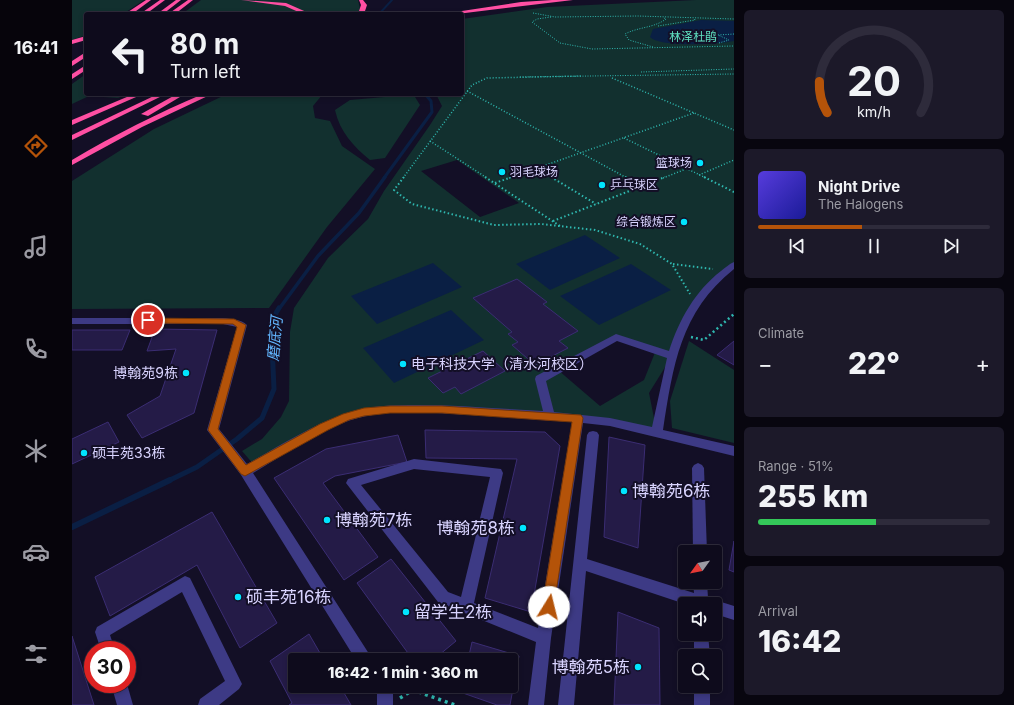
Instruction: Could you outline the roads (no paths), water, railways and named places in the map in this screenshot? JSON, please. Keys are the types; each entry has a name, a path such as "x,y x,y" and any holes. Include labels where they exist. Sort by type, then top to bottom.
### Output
{"highway":[{"path":"131,12 149,0"},
{"path":"146,12 163,0"},
{"path":"163,12 179,0"},
{"path":"175,12 192,0"},
{"path":"243,0 286,4 304,12"},
{"path":"361,0 364,6 364,12"},
{"path":"460,12 521,4 571,0"},
{"path":"362,12 364,6"},
{"path":"72,42 84,39"},
{"path":"72,64 84,55"},
{"path":"72,78 84,69"},
{"path":"72,123 135,96"},
{"path":"72,138 160,96"},
{"path":"72,154 178,96"},
{"path":"72,163 167,111 204,96"}],"street":[{"path":"657,433 667,372 679,334 706,288 730,268"},
{"path":"72,321 223,321 234,322 242,325 213,430 242,467 361,653"},
{"path":"549,415 540,379 616,337 672,356"},
{"path":"242,467 346,416 390,409 442,409 578,418 610,422 734,451"},
{"path":"536,705 544,638 578,418"},
{"path":"566,705 593,435"},
{"path":"466,607 497,473 414,464 352,483 442,597 466,607 544,638"},
{"path":"698,468 700,545"},
{"path":"581,563 681,597"},
{"path":"105,641 102,632 185,583 234,684 206,705"},
{"path":"722,609 734,613"},
{"path":"122,693 125,705"},
{"path":"386,693 389,703"},
{"path":"702,693 702,705"}],"water":[{"path":"701,20 734,21 734,41 704,44 677,44 666,43 650,37 653,29"},
{"path":"585,235 620,258 550,290 516,264"},
{"path":"433,263 462,287 377,324 351,296"},
{"path":"631,264 671,290 599,325 560,296"},
{"path":"451,310 484,340 394,383 363,348"}],"waterway":[{"name":"磨底河","path":"381,12 392,0"},
{"name":"磨底河","path":"384,178 432,112 431,101 427,96"},
{"name":"磨底河","path":"279,309 318,256 359,213 385,177"},
{"name":"磨底河","path":"168,481 197,467 237,439 262,418 274,389 272,344 276,313 279,308"},
{"name":"磨底河","path":"72,527 170,480"}],"place":[{"name":"篮球场","path":"700,163"},
{"name":"羽毛球场","path":"502,172"},
{"name":"乒乓球区","path":"602,185"},
{"name":"综合锻炼区","path":"684,222"},
{"name":"电子科技大学（清水河校区）","path":"403,364"},
{"name":"博翰苑9栋","path":"186,373"},
{"name":"硕丰苑33栋","path":"84,453"},
{"name":"博翰苑6栋","path":"624,491"},
{"name":"博翰苑7栋","path":"327,520"},
{"name":"博翰苑8栋","path":"523,528"},
{"name":"硕丰苑16栋","path":"238,597"},
{"name":"留学生2栋","path":"406,612"},
{"name":"博翰苑5栋","path":"638,667"}],"park label":[{"name":"林泽杜鹃","path":"693,37"}]}
